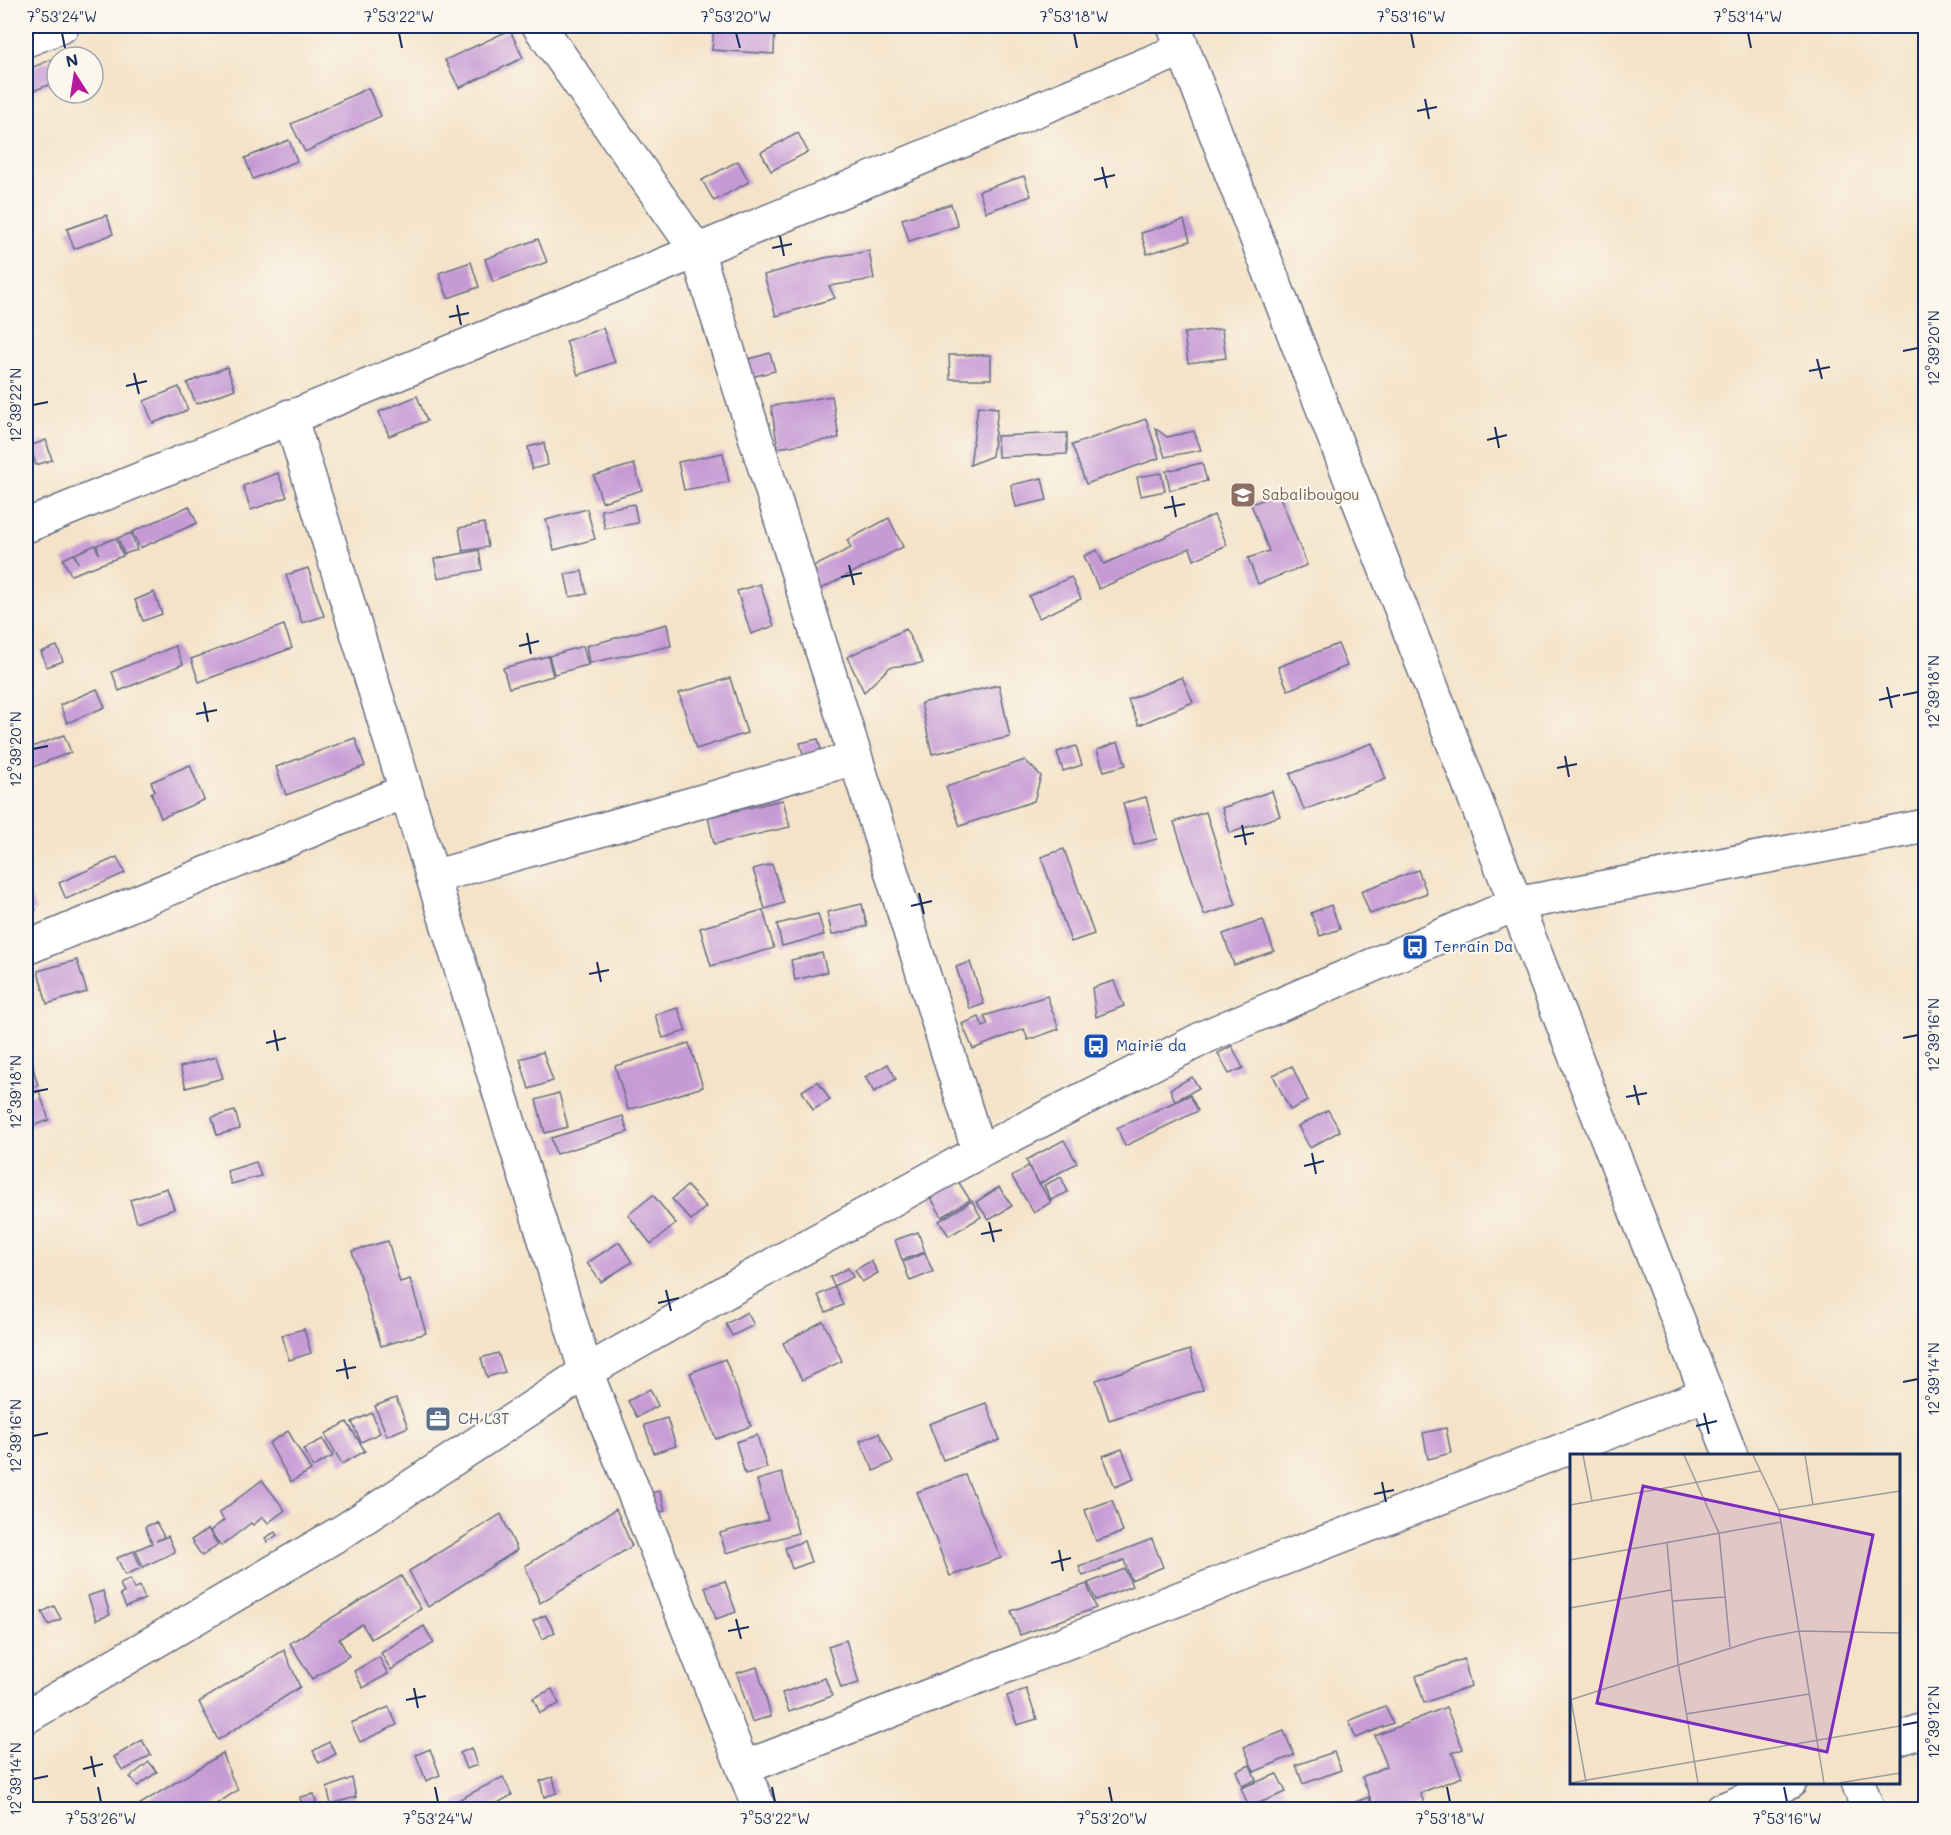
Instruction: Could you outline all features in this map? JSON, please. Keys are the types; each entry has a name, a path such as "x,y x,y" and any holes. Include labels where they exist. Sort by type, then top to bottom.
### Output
{"street":[{"path":"26,40 62,26"},
{"path":"539,26 697,251 979,1152"},
{"path":"26,526 697,251 1178,37 1731,1454"},
{"path":"290,416 586,1372 760,1809"},
{"path":"433,877 855,758"},
{"path":"26,948 406,790"},
{"path":"26,1717 345,1530 586,1372 778,1262 979,1152 1208,1035 1516,904 1926,826"},
{"path":"743,1768 1707,1394"},
{"path":"1900,1739 1926,1729"},
{"path":"1722,1809 1785,1784"},
{"path":"1859,1784 1868,1809"}],"building":[{"path":"714,26 775,26 774,54 712,50"},
{"path":"510,30 523,58 459,88 445,60"},
{"path":"45,62 45,86 27,93 26,70"},
{"path":"368,88 381,116 305,152 291,124"},
{"path":"798,133 808,152 771,171 761,152"},
{"path":"289,140 297,161 253,179 245,158"},
{"path":"738,161 749,182 714,201 702,180"},
{"path":"1024,176 1031,196 986,212 979,191"},
{"path":"951,204 958,226 909,241 902,219"},
{"path":"107,215 113,234 74,249 67,229"},
{"path":"1184,220 1190,241 1147,254 1141,233"},
{"path":"538,239 547,262 493,282 485,259"},
{"path":"869,251 874,279 829,286 835,298 776,316 764,275 824,258"},
{"path":"471,262 479,287 448,298 439,273"},
{"path":"603,328 615,362 578,375 566,341"},
{"path":"1222,329 1226,358 1188,363 1184,333"},
{"path":"770,353 775,371 751,377 746,360"},
{"path":"949,355 991,355 991,379 950,379"},
{"path":"227,367 235,389 196,404 187,383"},
{"path":"179,387 188,410 153,423 144,401"},
{"path":"417,396 427,421 389,436 379,412"},
{"path":"832,396 839,438 778,448 771,406"},
{"path":"978,406 998,408 992,456 970,465"},
{"path":"1146,419 1159,458 1086,484 1072,445"},
{"path":"1155,428 1167,437 1194,431 1201,450 1165,457"},
{"path":"1067,433 1067,454 998,457 997,436"},
{"path":"46,440 52,460 36,465 30,446"},
{"path":"544,443 548,465 532,469 528,447"},
{"path":"723,453 729,482 684,490 678,462"},
{"path":"1202,463 1207,481 1170,490 1166,471"},
{"path":"634,464 642,490 602,502 594,476"},
{"path":"278,473 287,497 251,510 243,486"},
{"path":"1161,473 1165,491 1141,496 1137,477"},
{"path":"1042,478 1047,500 1016,507 1011,485"},
{"path":"1279,494 1307,565 1258,584 1248,558 1269,551 1251,504"},
{"path":"634,504 638,523 605,529 601,510"},
{"path":"189,506 197,523 140,548 132,532"},
{"path":"587,509 595,539 554,550 546,520"},
{"path":"1214,515 1227,545 1194,560 1190,548 1099,589 1084,556 1097,550 1104,564"},
{"path":"889,518 903,547 815,592 805,571 851,548 847,540"},
{"path":"484,523 488,547 463,551 459,528"},
{"path":"131,533 137,550 124,554 118,538"},
{"path":"116,538 123,556 71,575 63,559 74,554 78,563 75,554 95,545 99,554 97,545"},
{"path":"479,550 482,570 438,578 434,559"},
{"path":"308,568 324,616 302,623 286,575"},
{"path":"582,571 587,594 570,597 565,574"},
{"path":"1071,577 1081,599 1039,618 1029,596"},
{"path":"760,584 774,626 751,634 737,591"},
{"path":"154,592 162,614 143,621 135,600"},
{"path":"667,624 671,646 589,663 586,646"},
{"path":"284,625 292,648 199,682 191,659"},
{"path":"906,629 923,663 890,667 864,692 847,657"},
{"path":"1338,644 1347,666 1288,690 1278,667"},
{"path":"57,646 63,661 47,667 41,652"},
{"path":"175,646 183,664 119,691 112,672"},
{"path":"583,646 588,665 554,674 549,656"},
{"path":"548,656 553,676 509,688 503,668"},
{"path":"1182,677 1193,702 1139,725 1128,700"},
{"path":"730,678 747,733 696,749 679,693"},
{"path":"999,685 1010,737 932,754 921,703"},
{"path":"97,689 105,707 67,723 60,705"},
{"path":"64,735 71,752 26,770 26,749"},
{"path":"355,738 365,766 286,795 276,767"},
{"path":"818,739 823,757 805,762 800,743"},
{"path":"1118,742 1126,765 1104,771 1097,750"},
{"path":"1372,743 1386,779 1304,810 1290,774"},
{"path":"1076,746 1082,765 1063,771 1057,752"},
{"path":"1025,760 1041,776 1034,801 960,826 946,787"},
{"path":"190,765 204,800 161,818 151,793 155,791 151,782"},
{"path":"1272,791 1280,816 1230,833 1222,808"},
{"path":"1146,797 1157,839 1134,845 1123,803"},
{"path":"783,800 790,827 714,844 708,817"},
{"path":"1206,812 1236,905 1204,915 1174,822"},
{"path":"1064,849 1094,934 1071,942 1041,857"},
{"path":"117,857 125,873 66,899 59,883"},
{"path":"772,864 784,903 765,909 753,869"},
{"path":"1418,870 1427,893 1370,914 1361,891"},
{"path":"29,896 36,910 26,915 26,898"},
{"path":"862,904 867,926 832,935 827,912"},
{"path":"1331,905 1340,929 1320,936 1311,913"},
{"path":"763,910 774,948 711,966 700,928"},
{"path":"818,914 824,935 782,946 777,924"},
{"path":"1263,920 1274,951 1234,965 1223,934"},
{"path":"822,953 827,972 795,980 791,960"},
{"path":"77,960 87,992 47,1004 38,971"},
{"path":"970,962 984,1004 970,1009 956,967"},
{"path":"1114,981 1124,1006 1096,1017 1092,988"},
{"path":"1047,996 1059,1029 1028,1040 1024,1029 973,1049 962,1024 979,1017 983,1027 988,1025 984,1016"},
{"path":"678,1008 686,1031 663,1038 655,1015"},
{"path":"689,1043 703,1087 628,1110 615,1066"},
{"path":"26,1044 38,1085 26,1089"},
{"path":"1232,1046 1243,1068 1229,1074 1218,1053"},
{"path":"543,1052 553,1081 529,1089 520,1059"},
{"path":"216,1057 223,1078 186,1088 180,1067"},
{"path":"888,1064 896,1079 874,1092 865,1077"},
{"path":"1292,1066 1308,1101 1290,1110 1273,1075"},
{"path":"1192,1077 1199,1088 1175,1101 1170,1089"},
{"path":"818,1081 830,1100 813,1110 802,1091"},
{"path":"39,1091 49,1120 29,1127 26,1118 26,1096"},
{"path":"559,1093 568,1127 545,1133 536,1100"},
{"path":"1190,1095 1198,1111 1125,1146 1117,1128"},
{"path":"1328,1110 1340,1131 1310,1148 1298,1126"},
{"path":"235,1111 240,1129 217,1135 212,1117"},
{"path":"623,1116 628,1132 556,1154 551,1138"},
{"path":"1064,1140 1077,1163 1039,1184 1026,1160"},
{"path":"256,1162 261,1176 231,1184 227,1171"},
{"path":"1028,1166 1051,1202 1034,1213 1012,1177"},
{"path":"1061,1177 1068,1192 1051,1200 1044,1185"},
{"path":"958,1181 970,1200 942,1217 931,1198"},
{"path":"687,1186 706,1207 691,1220 672,1199"},
{"path":"999,1187 1012,1206 989,1220 976,1202"},
{"path":"167,1188 174,1209 137,1222 130,1200"},
{"path":"653,1195 676,1224 651,1244 628,1215"},
{"path":"972,1201 981,1217 949,1236 939,1221"},
{"path":"918,1232 925,1252 902,1260 895,1240"},
{"path":"388,1241 400,1282 410,1279 426,1333 381,1346 352,1251"},
{"path":"619,1242 632,1262 601,1282 587,1263"},
{"path":"925,1253 933,1272 910,1281 903,1262"},
{"path":"871,1261 878,1273 862,1282 855,1270"},
{"path":"848,1268 853,1277 834,1286 830,1277"},
{"path":"835,1287 843,1305 826,1312 818,1295"},
{"path":"747,1312 754,1325 732,1336 726,1324"},
{"path":"823,1321 842,1361 802,1380 783,1343"},
{"path":"304,1329 311,1353 289,1360 282,1335"},
{"path":"1190,1350 1203,1390 1109,1420 1096,1380"},
{"path":"498,1353 505,1372 487,1377 481,1358"},
{"path":"725,1359 751,1426 716,1439 690,1373"},
{"path":"650,1389 658,1406 637,1417 628,1401"},
{"path":"396,1398 408,1427 387,1436 375,1406"},
{"path":"986,1403 1000,1440 943,1460 929,1424"},
{"path":"372,1413 380,1433 361,1442 352,1422"},
{"path":"667,1418 676,1446 654,1453 644,1425"},
{"path":"347,1422 365,1451 342,1464 325,1434"},
{"path":"1446,1428 1451,1453 1428,1459 1423,1433"},
{"path":"288,1431 311,1470 291,1482 269,1443"},
{"path":"879,1433 893,1462 874,1471 860,1441"},
{"path":"757,1435 767,1468 745,1474 736,1442"},
{"path":"323,1439 333,1456 313,1467 303,1449"},
{"path":"1122,1449 1134,1479 1115,1487 1103,1456"},
{"path":"782,1473 798,1533 726,1553 720,1533 768,1520 757,1480"},
{"path":"965,1475 1001,1558 950,1576 917,1492"},
{"path":"262,1480 285,1510 268,1523 263,1517 253,1525 251,1523 221,1546 210,1531 224,1520 219,1513"},
{"path":"660,1491 665,1511 647,1515 642,1494"},
{"path":"1112,1500 1123,1532 1096,1541 1085,1510"},
{"path":"616,1509 632,1546 540,1603 525,1566"},
{"path":"501,1514 517,1550 428,1607 409,1571"},
{"path":"156,1522 164,1537 156,1541 168,1536 175,1552 143,1567 136,1550 152,1543 145,1527"},
{"path":"208,1529 218,1545 202,1556 191,1540"},
{"path":"275,1532 277,1535 267,1542 265,1538"},
{"path":"1152,1539 1163,1567 1131,1580 1124,1560 1083,1576 1079,1567"},
{"path":"804,1541 811,1562 792,1569 785,1548"},
{"path":"134,1551 141,1568 125,1575 117,1558"},
{"path":"1125,1569 1132,1586 1096,1600 1088,1583"},
{"path":"401,1576 421,1609 371,1639 362,1624 339,1639 349,1656 312,1679 290,1643"},
{"path":"130,1579 134,1589 140,1586 145,1599 126,1607 120,1594 124,1593 120,1584"},
{"path":"725,1581 736,1612 716,1619 705,1587"},
{"path":"1087,1584 1096,1608 1020,1635 1011,1611"},
{"path":"103,1591 110,1615 96,1620 88,1596"},
{"path":"54,1606 61,1619 49,1625 42,1612"},
{"path":"545,1615 555,1632 543,1639 533,1621"},
{"path":"28,1619 34,1631 26,1636 26,1620"},
{"path":"424,1626 434,1643 391,1670 381,1653"},
{"path":"846,1640 859,1683 841,1688 828,1646"},
{"path":"284,1650 300,1687 218,1740 199,1702"},
{"path":"379,1657 388,1674 363,1688 354,1671"},
{"path":"1464,1659 1471,1686 1424,1703 1416,1676"},
{"path":"757,1667 771,1716 752,1722 737,1673"},
{"path":"825,1678 832,1696 789,1712 782,1693"},
{"path":"552,1689 559,1704 540,1713 533,1698"},
{"path":"1026,1689 1037,1719 1017,1725 1007,1696"},
{"path":"1385,1706 1393,1723 1356,1738 1349,1721"},
{"path":"389,1707 397,1725 360,1742 351,1723"},
{"path":"1446,1707 1463,1749 1452,1753 1462,1777 1420,1793 1424,1802 1404,1810 1375,1810 1362,1777 1387,1766 1375,1736"},
{"path":"1284,1731 1294,1755 1254,1772 1244,1747"},
{"path":"142,1740 151,1755 123,1771 114,1757"},
{"path":"329,1742 336,1754 319,1763 313,1751"},
{"path":"471,1748 477,1765 466,1769 460,1753"},
{"path":"430,1749 440,1775 426,1781 416,1755"},
{"path":"1334,1752 1341,1770 1303,1784 1296,1765"},
{"path":"223,1753 238,1790 207,1810 139,1810 137,1806"},
{"path":"149,1762 157,1772 138,1786 130,1777"},
{"path":"1250,1765 1256,1780 1242,1786 1236,1771"},
{"path":"1277,1774 1286,1792 1249,1807 1241,1788"},
{"path":"503,1777 512,1795 485,1810 458,1810 454,1802"},
{"path":"553,1777 557,1793 544,1797 540,1781"},
{"path":"352,1778 356,1797 331,1804 327,1788"},
{"path":"314,1794 318,1810 303,1810 300,1797"},
{"path":"1369,1797 1373,1810 1352,1810 1350,1804"},
{"path":"287,1804 289,1810 271,1810 271,1809"},
{"path":"1078,1804 1080,1810 1063,1810 1063,1809"}],"place":[{"name":"Sabalibougou","path":"1243,495"},
{"name":"Terrain Da","path":"1415,947"},
{"name":"Mairie da","path":"1096,1046"},
{"name":"CH L3T","path":"438,1419"}]}
